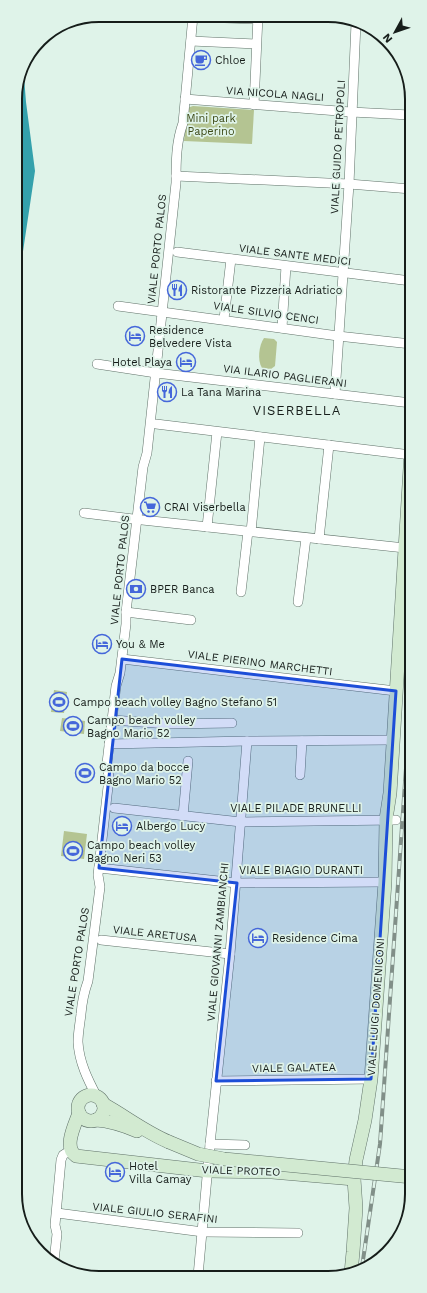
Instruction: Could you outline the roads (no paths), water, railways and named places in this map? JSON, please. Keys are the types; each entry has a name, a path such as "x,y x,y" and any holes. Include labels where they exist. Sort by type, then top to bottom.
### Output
{"street":[{"name":"VIALE PORTO PALOS","path":"100,1100 87,1078 81,1062 78,1043 84,992 88,981 100,887 98,875 109,778 107,763 109,744 116,686 122,659 143,467 147,453 176,176 175,168 185,100 193,22"},
{"path":"254,105 258,22"},
{"name":"VIALE GUIDO PETROPOLI","path":"335,394 349,184 356,27"},
{"path":"191,41 256,44"},
{"name":"VIA NICOLA NAGLI","path":"185,100 405,115"},
{"path":"176,176 405,188"},
{"name":"VIALE SANTE MEDICI","path":"177,252 405,280"},
{"path":"224,319 230,259"},
{"path":"282,328 286,266"},
{"name":"VIALE SILVIO CENCI","path":"118,306 224,319 338,336 405,343"},
{"name":"VIA ILARIO PAGLIERANI","path":"97,364 156,373 405,402"},
{"path":"156,424 405,454"},
{"path":"207,527 217,432"},
{"path":"240,592 250,531 260,437"},
{"path":"319,539 329,445"},
{"path":"84,513 137,520 405,548"},
{"path":"298,602 306,538"},
{"name":"VIALE LUIGI DOMENICONI","path":"351,1268 355,1216 354,1179 356,1160 365,1120 371,1079 391,819 390,792 405,548"},
{"path":"126,612 191,620"},
{"name":"VIALE PIERINO MARCHETTI","path":"122,659 396,691"},
{"path":"112,720 168,724 232,723"},
{"path":"109,744 393,740"},
{"name":"VIALE GIOVANNI ZAMBIANCHI","path":"199,1271 216,1081 237,883 247,741"},
{"path":"300,775 302,741"},
{"path":"183,816 188,761"},
{"name":"VIALE PILADE BRUNELLI","path":"114,808 241,822 391,819"},
{"name":"VIALE BIAGIO DURANTI","path":"99,868 237,883 385,882"},
{"name":"VIALE ARETUSA","path":"102,940 230,954"},
{"name":"VIALE GALATEA","path":"216,1081 371,1079"},
{"path":"71,1144 79,1113 78,1105 82,1099 90,1096 100,1100 154,1135 198,1154 224,1159 405,1176"},
{"path":"54,1257 55,1225 61,1160 71,1144 94,1121 99,1118 103,1111 100,1100"},
{"path":"79,1113 84,1119 94,1121 110,1121 147,1135 154,1135"},
{"name":"VIALE PROTEO","path":"71,1144 76,1156 208,1171 272,1172 354,1179"},
{"path":"210,1144 244,1145"},
{"name":"VIALE GIULIO SERAFINI","path":"57,1213 203,1232 298,1234"}],"water":[{"path":"24,82 26,102 35,171 22,258 22,94"}],"railway":[{"path":"363,1263 380,1144 405,783"}],"place":[{"name":"Chloe","path":"201,60"},
{"name":"Ristorante Pizzeria Adriatico","path":"177,290"},
{"name":"Residence Belvedere Vista","path":"135,336"},
{"name":"Hotel Playa","path":"186,362"},
{"name":"La Tana Marina","path":"167,392"},
{"name":"CRAI Viserbella","path":"150,507"},
{"name":"BPER Banca","path":"136,589"},
{"name":"You & Me","path":"102,644"},
{"name":"Campo beach volley Bagno Stefano 51","path":"59,702"},
{"name":"Campo beach volley Bagno Mario 52","path":"73,726"},
{"name":"Campo da bocce Bagno Mario 52","path":"85,773"},
{"name":"Albergo Lucy","path":"122,826"},
{"name":"Campo beach volley Bagno Neri 53","path":"73,851"},
{"name":"Residence Cima","path":"258,938"},
{"name":"Hotel Villa Camay","path":"115,1172"}],"district":[{"name":"VISERBELLA","path":"297,410"}],"park label":[{"name":"Mini park Paperino","path":"211,124"}]}
